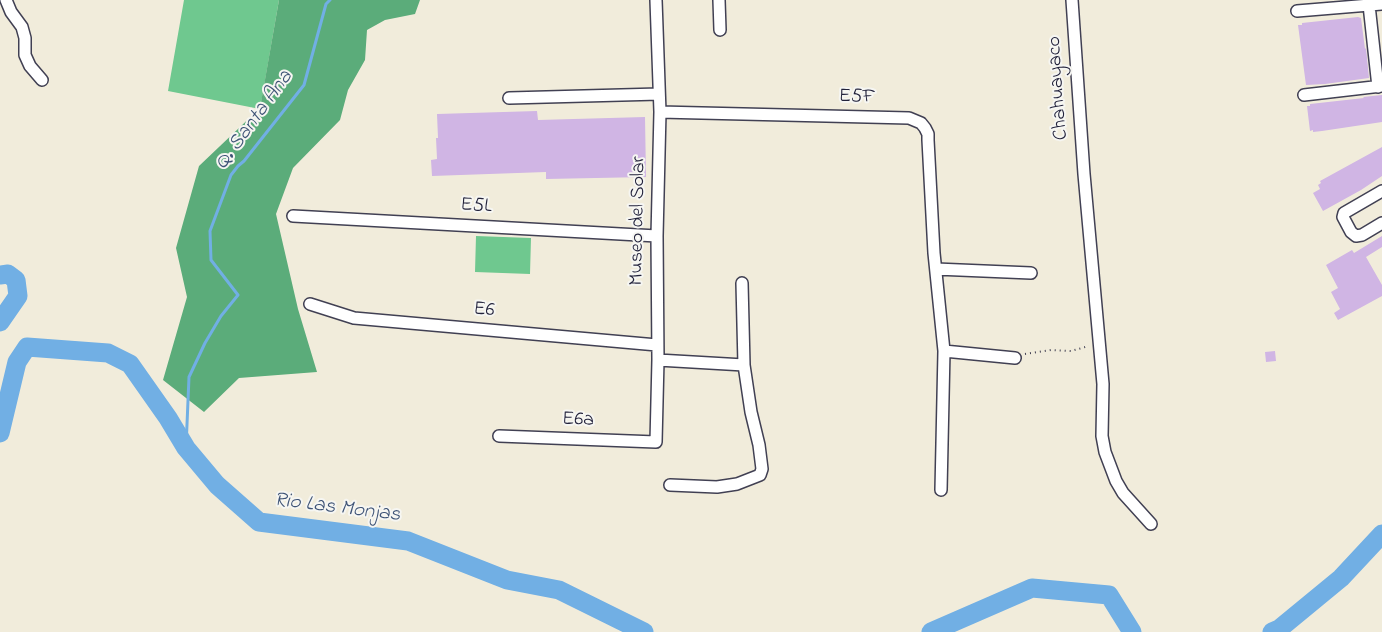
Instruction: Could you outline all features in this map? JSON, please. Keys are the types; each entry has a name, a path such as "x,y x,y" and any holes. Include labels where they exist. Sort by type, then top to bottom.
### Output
{"street":[{"path":"6,0 22,27 25,55 30,66 42,80"},
{"name":"Museo del Solar","path":"656,0 660,112 656,442"},
{"path":"719,0 720,30"},
{"name":"Chahuayaco","path":"1072,0 1084,174 1103,384 1102,436 1105,452 1116,481 1150,524"},
{"path":"1297,11 1382,4"},
{"path":"1304,95 1380,86 1369,5"},
{"path":"509,98 659,94"},
{"name":"E5F","path":"660,112 888,118 915,120 921,123 928,134 936,269"},
{"path":"1382,191 1343,214 1351,232 1356,236 1362,235 1382,223"},
{"name":"E5L","path":"293,216 657,236"},
{"path":"941,490 944,351 936,269 1031,272"},
{"path":"670,484 717,487 737,484 760,475 762,468 759,445 751,412 744,365 742,283"},
{"name":"E6","path":"310,304 354,318 657,345"},
{"path":"944,351 1015,358"},
{"path":"658,360 744,365"},
{"name":"E6a","path":"499,436 656,442"}],"path":[{"path":"1015,358 1036,351 1071,351 1082,349 1091,345 1098,335"}],"green space":[{"path":"184,0 279,0 260,109 168,91"},
{"path":"279,0 420,0 415,14 385,20 367,30 365,60 348,90 340,120 293,168 276,214 298,309 317,372 239,378 204,412 163,380 187,297 176,248 199,166 260,108"},
{"path":"476,236 531,238 530,274 475,272"}],"building":[{"path":"1361,18 1369,78 1306,85 1298,25"},
{"path":"1382,95 1382,122 1310,131 1307,106 1310,106 1310,104"},
{"path":"537,111 538,120 645,117 646,177 546,179 546,172 432,176 431,160 437,159 437,114"},
{"path":"1382,147 1382,176 1323,211 1313,193 1320,189 1318,185 1321,183 1320,181"},
{"path":"1382,236 1382,247 1366,257 1382,285 1382,296 1338,320 1334,313 1340,309 1331,292 1338,288 1326,265 1352,250 1354,253"},
{"path":"1275,351 1276,361 1266,362 1265,352"}],"waterway":[{"name":"Q. Santa Ana","path":"186,448 189,377 205,343 221,316 238,295 211,260 210,231 231,175 304,85 326,4 330,0"},
{"name":"Rio Las Monjas","path":"0,275 8,274 16,280 18,296 0,322"},
{"name":"Rio Las Monjas","path":"0,433 17,362 27,347 108,353 130,364 168,418 186,448 217,485 259,522 408,541 507,580 559,590 644,632"},
{"path":"1272,632 1279,629 1341,578 1382,534"},
{"path":"931,632 1032,588 1109,595 1132,632"}]}
